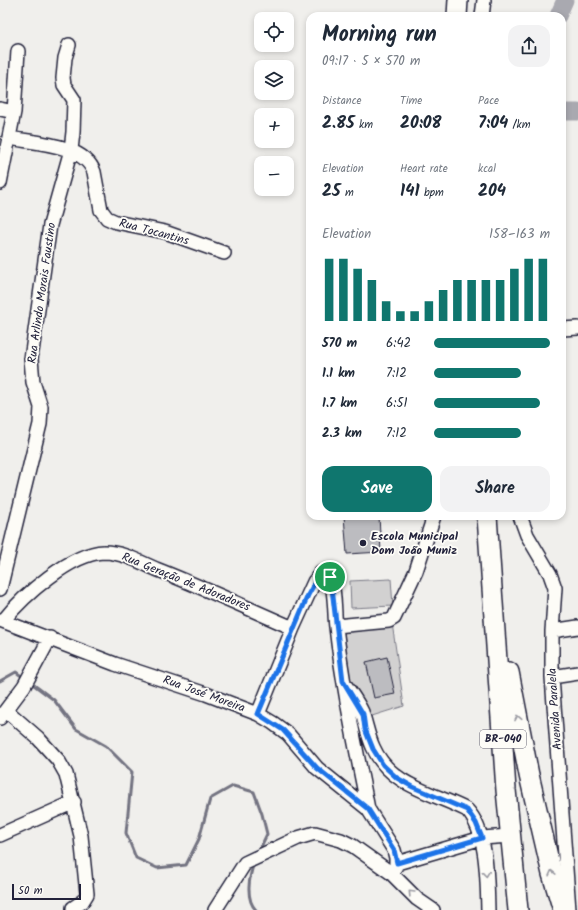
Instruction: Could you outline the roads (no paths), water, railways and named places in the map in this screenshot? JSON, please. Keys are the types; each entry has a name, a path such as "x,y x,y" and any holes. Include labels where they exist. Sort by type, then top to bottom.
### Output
{"highway":[{"path":"457,12 458,0"},
{"name":"BR-040","path":"487,520 510,836 518,910"},
{"path":"495,642 510,673 529,775 552,874 563,910"}],"street":[{"path":"482,12 484,0"},
{"name":"Rua Arlindo Morais Faustino","path":"0,589 40,424 41,407 33,382 31,359 50,225 71,150 74,100 64,85 63,78 65,58 69,45"},
{"path":"0,183 14,112 18,51"},
{"path":"0,109 14,112"},
{"name":"Rua Tocantins","path":"9,138 71,150 84,158 92,167 101,210 107,218 121,223 165,232 224,253"},
{"path":"566,330 578,328"},
{"path":"336,626 389,621 394,618 416,571 433,520"},
{"name":"Avenida Paralela","path":"521,520 527,535 547,567 553,582 555,597 552,631 552,677 569,910"},
{"name":"Rua Geração de Adoradores","path":"2,620 17,604 55,575 82,558 103,552 120,555 159,570 292,628"},
{"path":"258,714 292,628 314,582 321,573 324,572 329,575 331,580 343,681 368,809"},
{"name":"Rua José Moreira","path":"2,620 115,664 192,689 258,714 283,730 317,768 368,809 394,850 394,868"},
{"path":"552,631 578,627"},
{"path":"50,638 33,672 3,714 38,738 63,767 74,802 81,836 87,894 82,902 71,909"},
{"path":"552,677 578,673"},
{"path":"343,681 360,709 368,736 383,765 397,778 408,785 467,810 476,823 482,838 488,910"},
{"path":"0,835 74,802"},
{"path":"216,910 245,863 298,838 318,834 353,846 394,868 417,899 433,910"},
{"path":"394,868 482,838 510,836"}],"waterway":[{"path":"560,12 565,0"},
{"path":"566,112 578,112"},
{"path":"0,681 16,672 24,678"},
{"path":"30,682 54,700 76,729 106,746 132,772 126,833 136,858 157,868 186,865 199,839 210,799 233,786 254,792 267,834 258,853"},
{"path":"254,863 249,894 250,900 256,910"}],"place":[{"name":"Escola Municipal Dom João Muniz","path":"363,543"}]}
